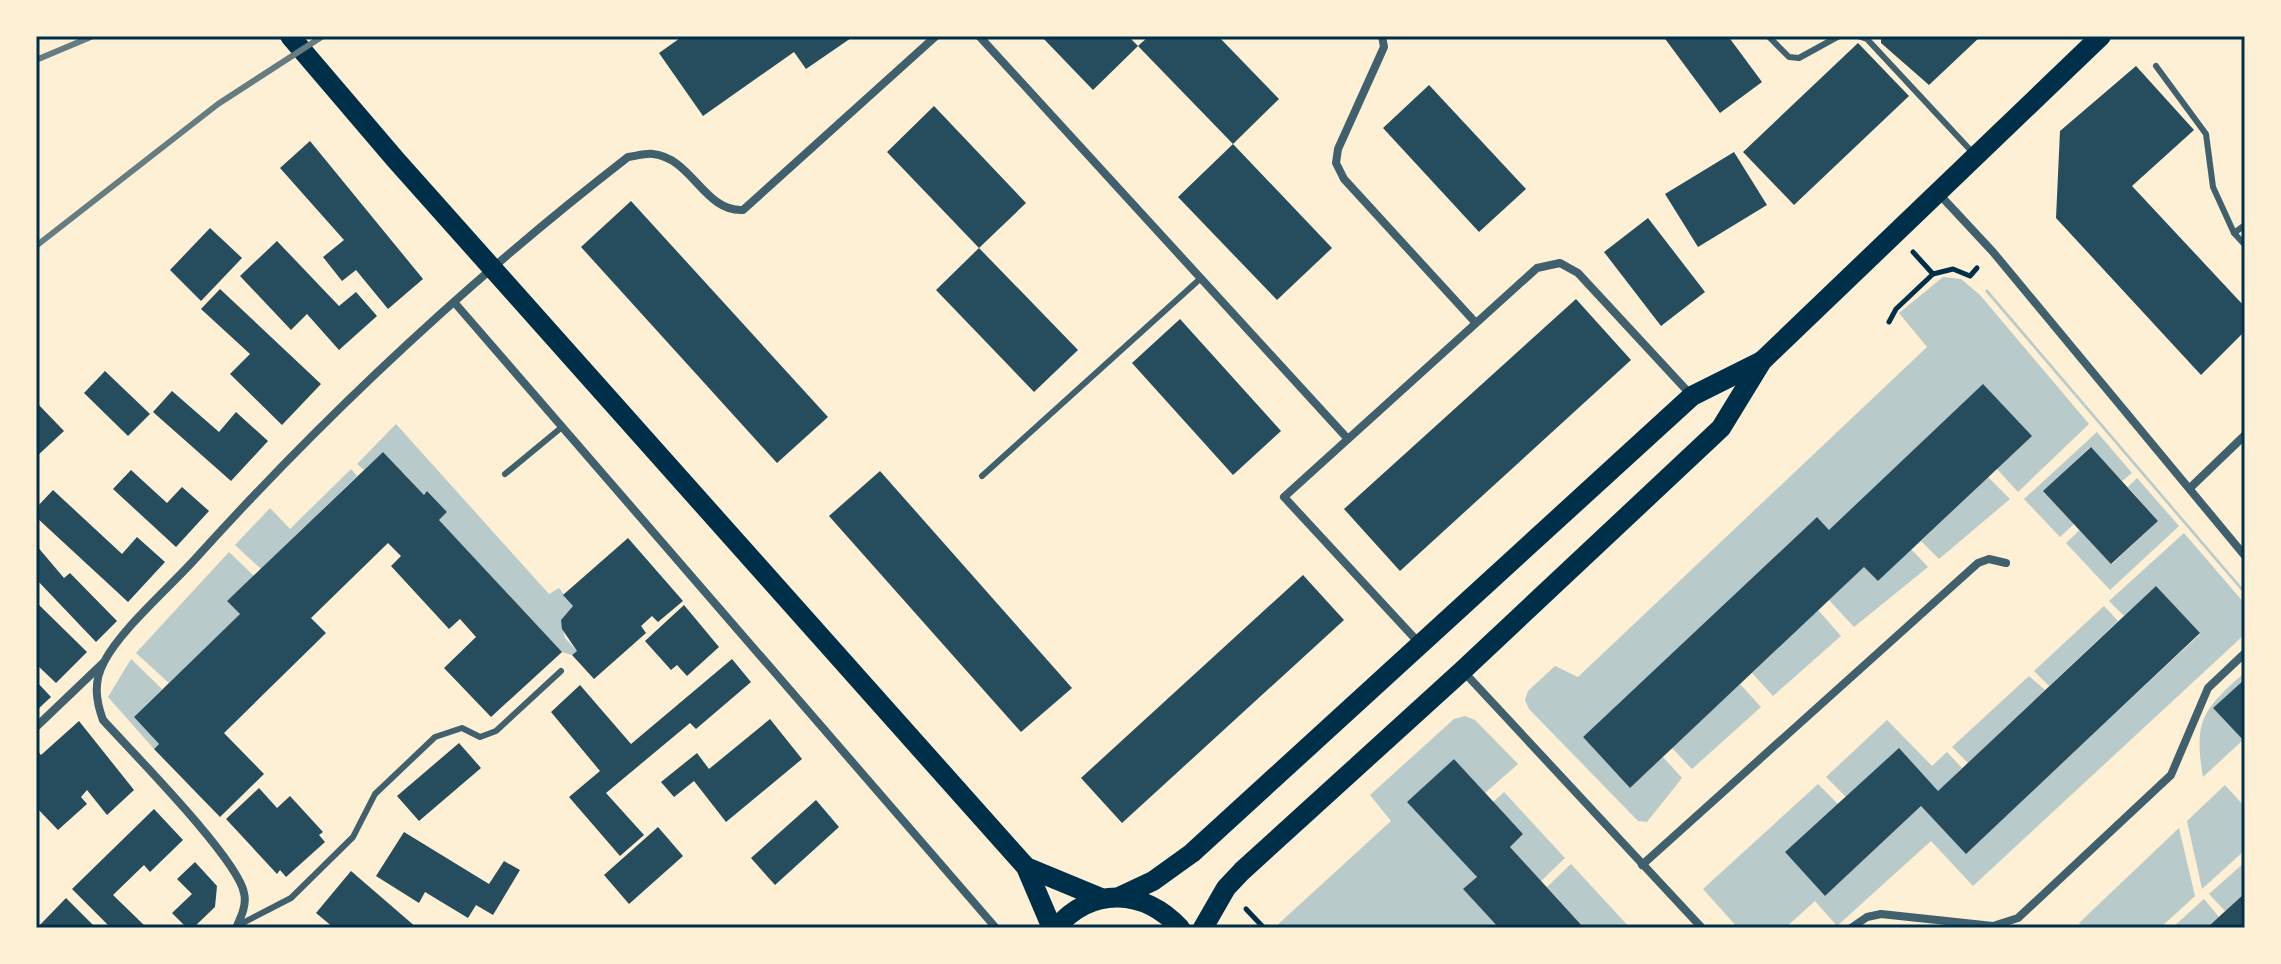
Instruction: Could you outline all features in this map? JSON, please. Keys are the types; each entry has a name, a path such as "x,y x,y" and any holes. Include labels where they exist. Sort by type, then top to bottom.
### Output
{"main road":[{"path":"290,36 406,171 1026,867 1054,928 1083,905 1153,881 1184,859 1692,396 1762,361"},
{"path":"1203,928 1226,888 1242,871 1462,671 1721,428 1762,361 2101,36"},
{"path":"1026,867 1111,897 1145,900 1166,912 1180,928"}],"street":[{"path":"36,727 105,661 242,507 333,412 454,302 628,157 653,154 678,162 720,205 732,211 743,210 936,36"},
{"path":"979,36 1347,438"},
{"path":"1382,36 1384,47 1338,149 1336,163 1344,179 1475,322"},
{"path":"1939,193 1993,252 2245,556"},
{"path":"1421,645 1284,497 1347,438 1537,268 1560,263 1578,273 1692,396"},
{"path":"454,302 996,928"},
{"path":"2190,488 2245,435"},
{"path":"1642,865 1978,563 1989,559 2006,563"},
{"path":"1851,928 1867,917 1881,914 1993,926 2018,918 2171,775 2208,688 2245,653"},
{"path":"105,661 96,692 103,720 230,863 244,893 244,909 237,927"},
{"path":"1462,671 1702,928"}],"lane":[{"path":"1768,36 1789,57 1799,58 1839,36"},
{"path":"1858,36 1867,39 1977,157"},
{"path":"2156,66 2206,134 2213,187 2234,233 2245,245"},
{"path":"2234,233 2245,225"},
{"path":"982,476 1201,278"},
{"path":"505,474 562,427"},
{"path":"237,927 291,898 353,837 375,794 435,737 462,728 480,737 496,731 561,671"}],"path":[{"path":"1896,234 1933,274"},
{"path":"1889,322 1896,309 1933,274 1953,269 1970,276 1993,252"}],"shaded area":[{"path":"1943,277 1961,279 1980,295 2089,424 2018,492 1997,469 1829,530 1817,517 1583,737 1630,788 1663,757 1682,778 1647,822 1638,821 1529,709 1525,700 1528,691 1555,666 1578,677 1927,347 1899,313"},
{"path":"1987,289 2245,591 2245,595 1985,291"},
{"path":"396,424 549,594 559,588 573,606 561,620 565,638 577,651 572,655 562,652 439,520 447,512 428,492 424,495 383,452 364,470 357,464"},
{"path":"2097,432 2132,473 2122,481 2090,447 2044,491 2074,524 2060,537 2024,499"},
{"path":"351,469 357,476 261,569 235,545 270,508 290,529"},
{"path":"1988,477 2010,499 1939,559 1921,541"},
{"path":"2137,478 2179,526 2110,590 2066,543 2080,530 2112,564 2158,521 2128,487"},
{"path":"2184,533 2245,604 2245,634 1973,886 1931,841 1837,926 1815,901 1785,928 1738,928 1703,889 1818,784 1838,804 1785,852 1825,896 1921,806 1966,853 2200,634 2156,586 2124,616 2109,601"},
{"path":"1911,549 1928,567 1854,627 1829,600 1864,567 1878,581"},
{"path":"229,552 254,576 227,601 240,614 169,683 136,653"},
{"path":"2104,606 2118,621 2049,686 2034,671"},
{"path":"1818,610 1841,636 1773,696 1752,673"},
{"path":"131,659 162,689 134,717 159,744 154,749 108,697"},
{"path":"2245,672 2245,679 2213,708 2243,740 2203,777 2200,741 2205,717 2211,706"},
{"path":"2029,676 2045,690 1968,763 1952,747"},
{"path":"1740,684 1761,707 1692,769 1672,748"},
{"path":"1465,716 1475,720 1518,764 1485,793 1454,759 1408,802 1477,877 1464,890 1499,928 1274,928 1391,821 1370,795 1454,719"},
{"path":"1887,720 1932,766 1947,752 1962,768 1938,791 1846,797 1826,777"},
{"path":"2225,785 2245,807 2245,850 2202,889 2187,821"},
{"path":"1504,792 1565,858 1541,881 1510,847 1523,834 1493,802"},
{"path":"2179,828 2195,896 2160,928 2084,928 2079,923"},
{"path":"2245,862 2245,893 2225,911 2209,894"},
{"path":"1571,864 1630,928 1584,928 1547,887"},
{"path":"2204,899 2219,917 2207,928 2172,928"}],"building":[{"path":"683,36 854,36 806,69 794,52 703,116 659,53"},
{"path":"1041,36 1128,36 1138,46 1093,90"},
{"path":"1149,36 1218,36 1279,99 1233,144 1138,46"},
{"path":"1663,36 1728,36 1762,82 1720,113"},
{"path":"1881,36 1981,36 1929,85 1881,43"},
{"path":"1858,43 1909,96 1794,205 1743,152"},
{"path":"2136,66 2194,130 2132,186 2245,307 2245,331 2201,375 2056,218 2060,131"},
{"path":"1429,85 1526,189 1479,232 1383,128"},
{"path":"934,106 1026,203 979,248 887,152"},
{"path":"310,141 423,279 388,309 356,270 342,281 323,257 344,240 280,168"},
{"path":"1233,144 1332,248 1277,300 1178,197"},
{"path":"1734,152 1767,205 1698,247 1665,194"},
{"path":"631,201 828,417 777,463 581,247"},
{"path":"1648,218 1705,292 1661,326 1604,252"},
{"path":"210,228 242,258 201,301 170,270"},
{"path":"277,241 339,306 356,292 377,316 339,350 307,314 291,330 240,276"},
{"path":"979,248 1078,350 1034,392 936,290"},
{"path":"220,289 321,384 282,425 230,374 250,354 201,309"},
{"path":"1576,299 1631,360 1400,571 1344,509"},
{"path":"1180,319 1281,431 1233,475 1132,363"},
{"path":"105,371 150,414 128,436 84,393"},
{"path":"1983,384 2032,436 1878,581 1864,567 1630,788 1583,737 1817,517 1829,530"},
{"path":"172,391 219,432 236,412 268,441 231,481 153,412"},
{"path":"36,402 64,431 36,457"},
{"path":"2091,447 2158,521 2111,564 2043,491"},
{"path":"383,452 424,495 427,491 447,512 439,520 562,652 491,717 444,668 476,637 460,619 449,629 391,566 401,556 388,543 311,618 326,633 224,733 264,774 220,817 154,749 159,744 134,717 240,614 227,601"},
{"path":"131,470 167,503 182,487 209,511 176,547 113,489"},
{"path":"880,471 1072,688 1021,732 829,516"},
{"path":"53,490 122,554 137,537 165,562 128,602 36,517 36,508"},
{"path":"628,538 683,601 658,622 652,616 641,626 646,633 594,679 572,655 577,651 562,629 561,620 573,606 563,595"},
{"path":"36,545 64,578 70,573 117,621 96,642 36,579"},
{"path":"1303,575 1344,620 1122,823 1081,778"},
{"path":"2156,586 2200,633 1966,854 1921,806 1825,896 1785,852 1899,748 1938,791"},
{"path":"36,602 87,652 56,683 36,664"},
{"path":"684,605 719,647 687,676 677,665 671,670 645,641"},
{"path":"732,659 751,682 696,729 690,723 606,793 644,835 620,856 569,797 600,771 551,712 580,685 631,744"},
{"path":"2245,679 2245,742 2213,708"},
{"path":"36,681 51,697 36,711"},
{"path":"770,719 802,759 726,822 694,781 674,797 661,782 697,753 709,769"},
{"path":"79,721 134,790 107,815 87,790 81,797 87,804 58,830 36,807 36,749 41,755"},
{"path":"459,743 481,768 419,821 397,796"},
{"path":"1454,759 1523,834 1510,847 1584,928 1499,928 1463,889 1477,877 1407,802"},
{"path":"259,788 277,808 290,796 323,832 319,835 325,842 286,877 280,870 277,874 226,819"},
{"path":"816,800 839,827 775,885 751,858"},
{"path":"154,809 183,840 150,872 144,865 113,895 147,928 111,928 72,889"},
{"path":"658,827 683,856 629,904 604,875"},
{"path":"404,832 489,884 504,861 520,870 493,915 476,905 468,918 425,892 419,903 376,876"},
{"path":"195,862 217,886 215,907 193,928 187,928 172,913 192,894 177,879"},
{"path":"351,871 417,928 334,928 316,913"},
{"path":"2245,893 2245,928 2207,928 2222,914"},
{"path":"66,898 96,928 37,928"}],"railway":[{"path":"36,60 93,36"},
{"path":"36,246 218,104 323,36"}]}
